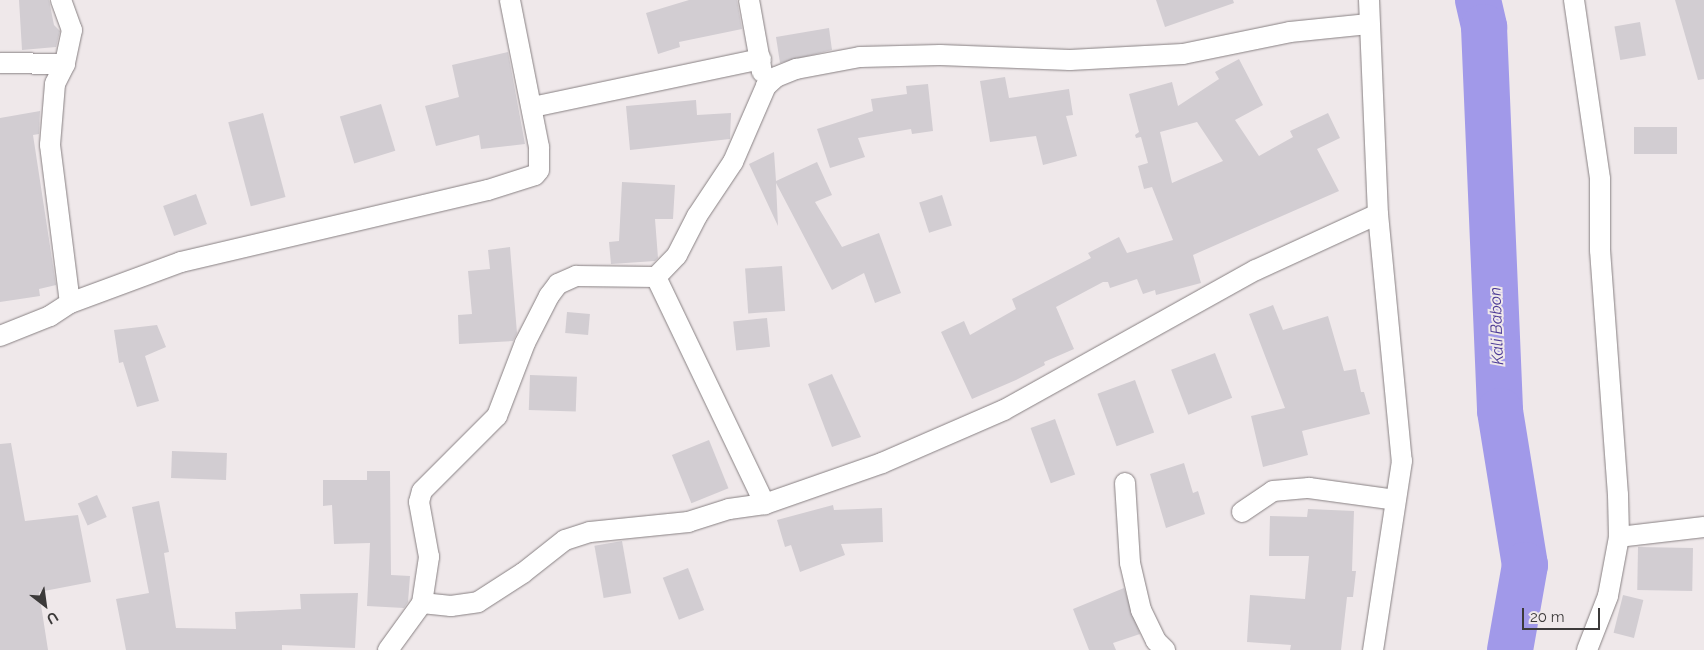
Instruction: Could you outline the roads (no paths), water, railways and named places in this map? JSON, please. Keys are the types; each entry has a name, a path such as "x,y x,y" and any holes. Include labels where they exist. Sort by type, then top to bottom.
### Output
{"street":[{"path":"61,0 72,30 65,64 55,84 50,145 70,303"},
{"path":"0,336 50,316 70,303 180,262 529,178 538,172 541,159 533,107 510,0"},
{"path":"749,0 766,86"},
{"path":"1369,0 1378,214 1402,461 1373,650"},
{"path":"1574,0 1600,179 1600,250 1619,537 1608,596 1587,650"},
{"path":"388,650 422,603 429,557 419,502 422,492 497,416 525,343 549,296 558,284 576,276 656,277 677,255 697,216 733,162 766,86 776,77 796,69 860,57 940,55 1070,60 1183,54 1290,32 1369,24"},
{"path":"533,107 760,59"},
{"path":"0,63 65,64"},
{"path":"422,603 451,606 478,602 516,578 565,540 590,532 688,522 766,504 882,464 1004,410 1256,270 1378,214"},
{"path":"656,277 766,504"},
{"path":"1125,483 1130,563 1137,591 1156,641 1165,650"},
{"path":"1242,512 1273,491 1309,488 1395,500"},
{"path":"1619,537 1704,527"}],"waterway":[{"name":"Kali Babon","path":"1478,0 1484,27 1500,411 1525,565 1510,650"}]}
